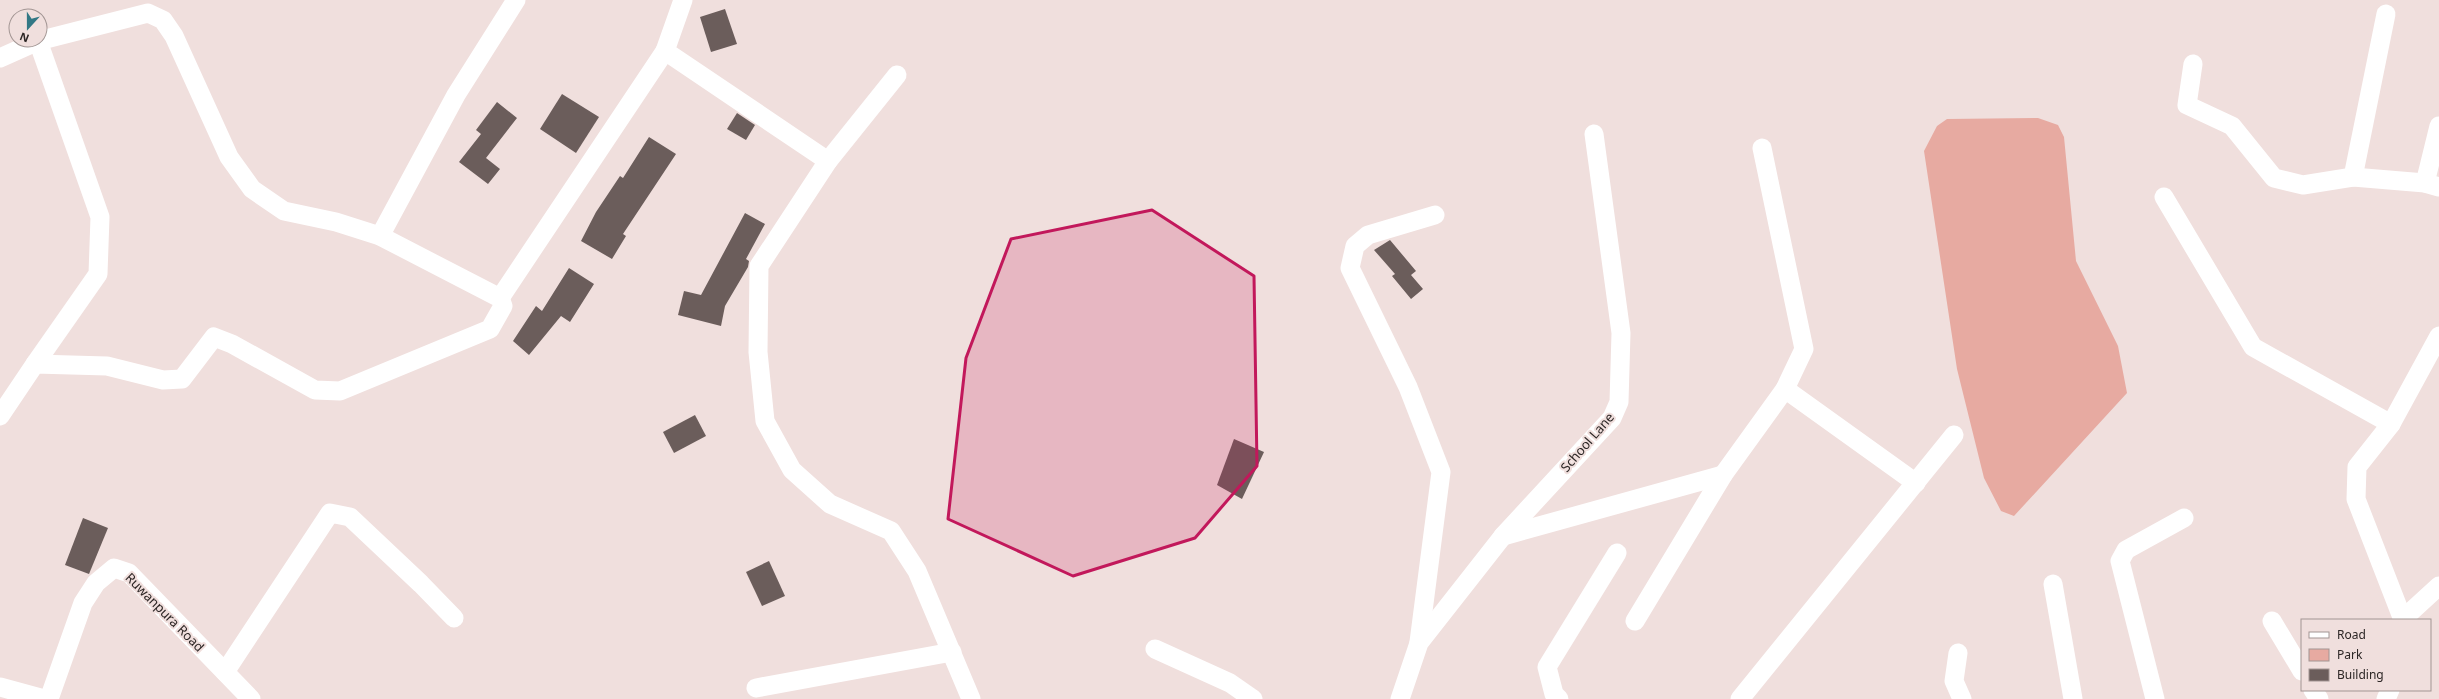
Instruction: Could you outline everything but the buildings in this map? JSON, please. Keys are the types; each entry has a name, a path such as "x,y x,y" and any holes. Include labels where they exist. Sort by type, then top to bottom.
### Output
{"street":[{"path":"380,236 456,95 516,0"},
{"path":"500,298 665,51 683,0"},
{"path":"36,364 107,366 163,380 182,379 214,336 232,344 315,390 340,391 490,329 503,306 500,298 380,236 336,222 284,211 252,189 229,157 174,36 163,20 148,12 48,38"},
{"path":"2353,177 2386,14"},
{"path":"0,58 22,48"},
{"path":"1,412 98,274 100,217 40,48"},
{"path":"665,51 828,161"},
{"path":"2193,64 2187,105 2232,126 2274,178 2303,185 2353,177 2432,185 2439,126"},
{"path":"897,75 828,161 759,266 758,352 765,421 792,470 808,485 830,504 891,531 917,571 971,699"},
{"name":"School Lane","path":"1400,699 1419,643 1503,536 1612,418 1619,402 1621,333 1594,134"},
{"path":"1635,621 1723,475 1786,389 1804,348 1762,148"},
{"path":"2164,197 2253,347 2391,424"},
{"path":"1419,643 1441,472 1408,387 1350,268 1355,246 1368,235 1435,215"},
{"path":"2439,336 2391,424 2357,467 2356,499 2404,619 2439,586"},
{"path":"1786,389 1916,483"},
{"path":"1740,699 1954,435"},
{"path":"1503,536 1723,475"},
{"path":"225,672 330,513 350,517 421,584 454,618"},
{"path":"2155,699 2120,561 2126,550 2184,518"},
{"path":"1559,699 1554,694 1547,667 1617,553"},
{"name":"Ruwanpura Road","path":"49,699 83,603 96,582 114,568 129,573 250,699"},
{"path":"2053,584 2073,699"},
{"path":"2272,621 2301,669"},
{"path":"1155,649 1230,683 1253,699"},
{"path":"756,688 952,652"},
{"path":"1958,653 1954,681 1962,699"},
{"path":"0,687 44,699"}],"highlighted area":[{"path":"1152,210 1254,276 1257,466 1195,538 1073,576 948,519 966,358 1011,239"}],"green space":[{"path":"2038,118 2058,125 2064,137 2076,261 2118,346 2127,393 2014,516 2001,511 1984,478 1957,369 1924,151 1937,126 1947,119"}]}
